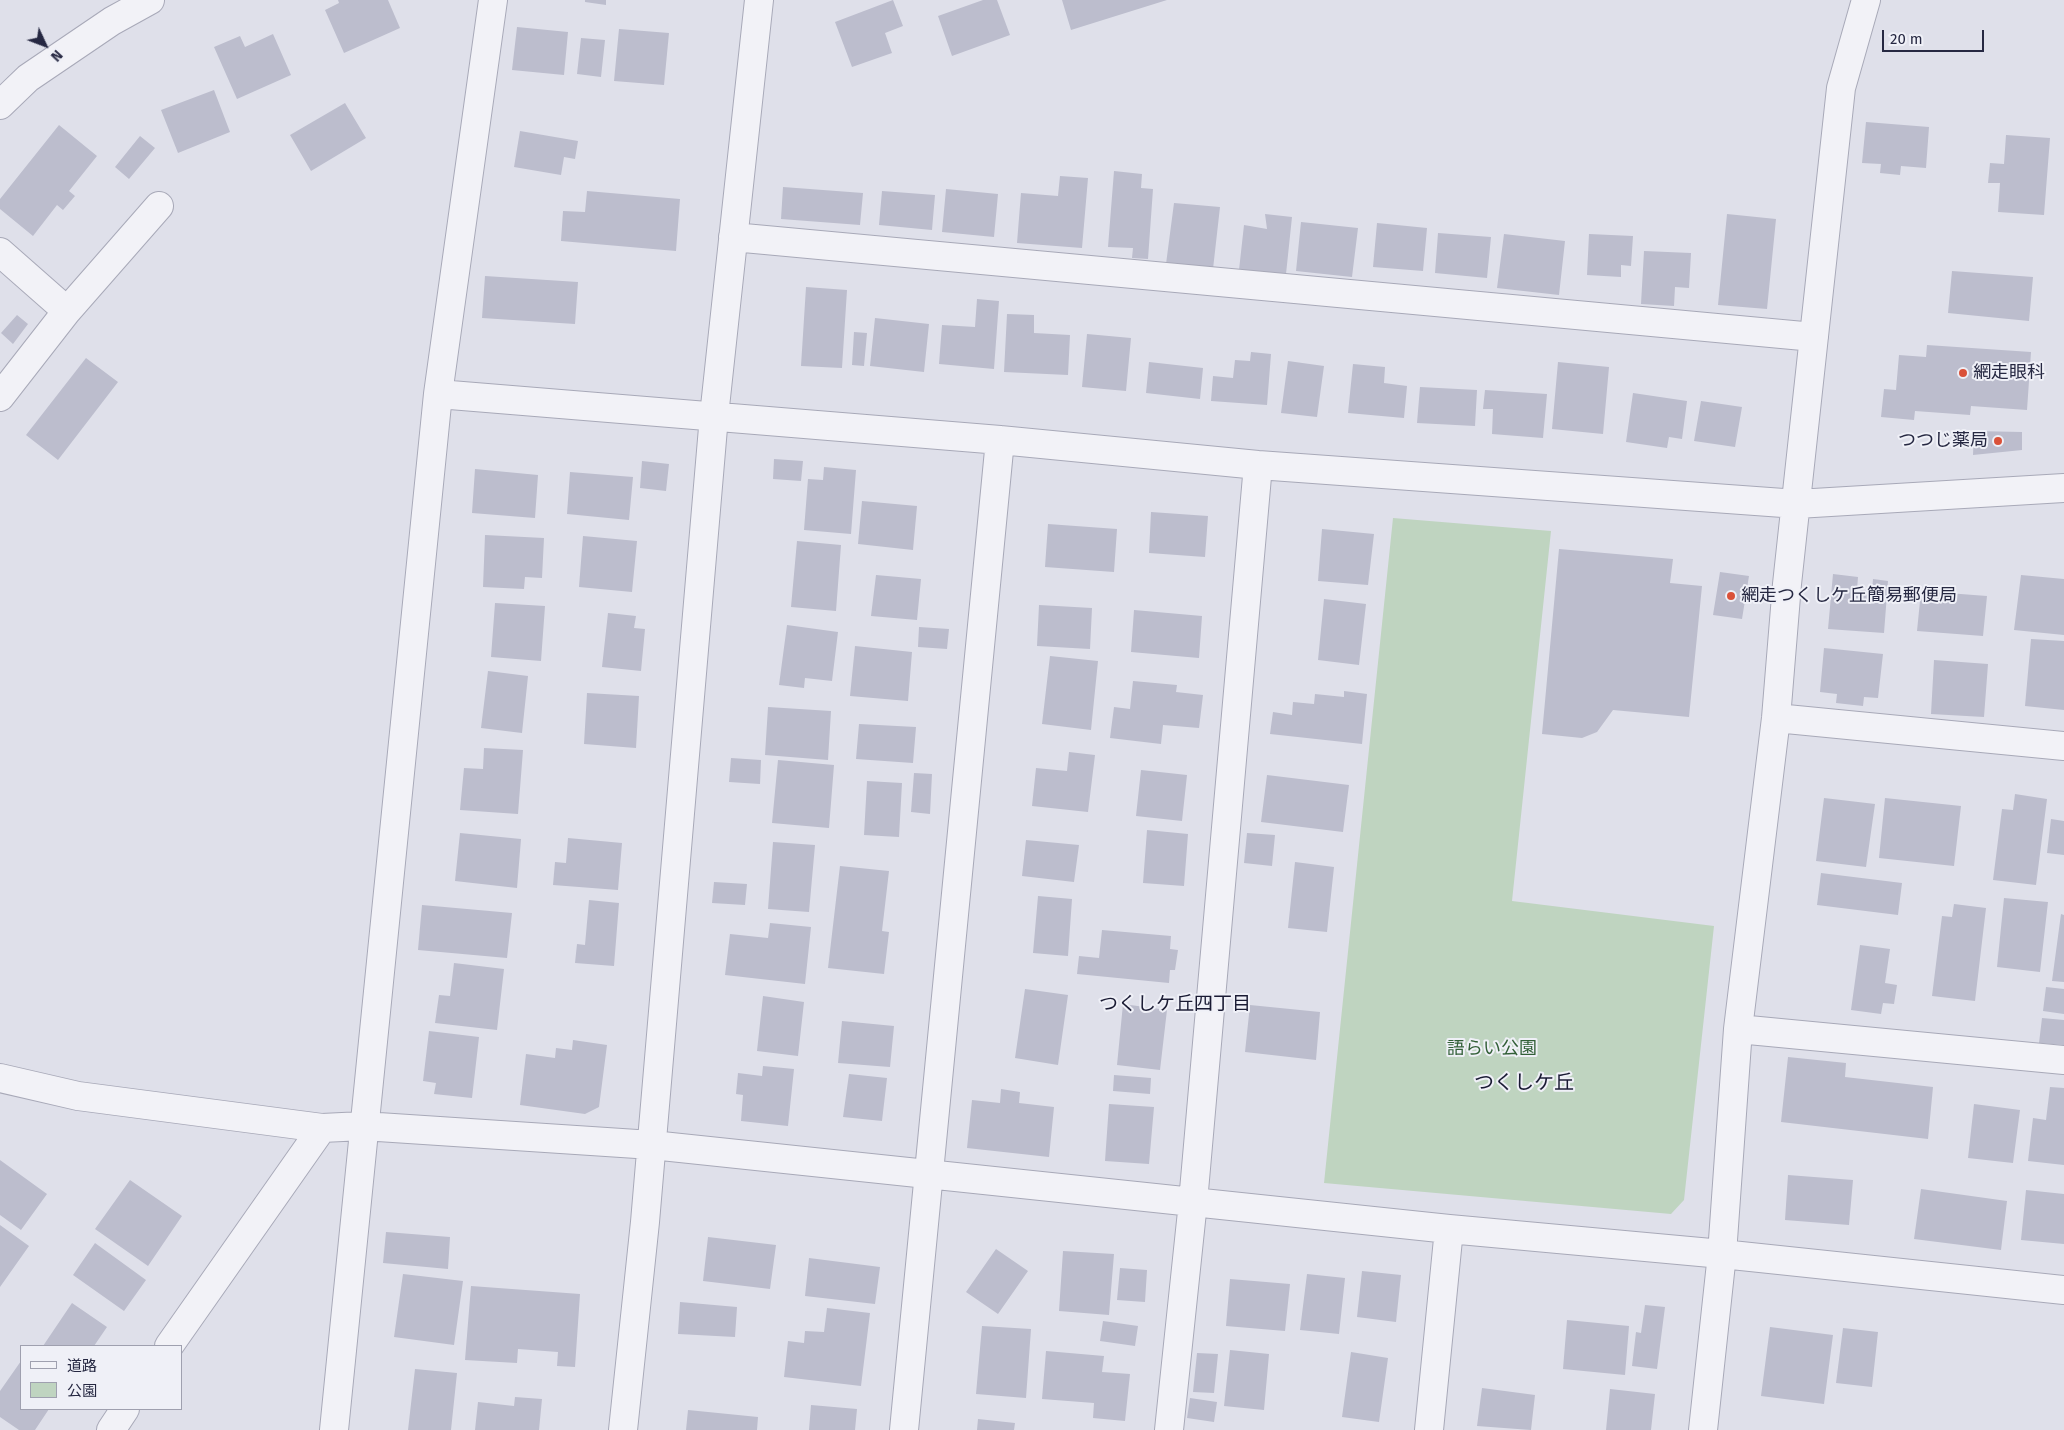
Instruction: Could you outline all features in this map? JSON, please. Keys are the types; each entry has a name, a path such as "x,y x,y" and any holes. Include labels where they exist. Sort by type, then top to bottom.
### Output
{"street":[{"path":"0,105 28,78 112,21 150,0"},
{"path":"334,1430 363,1126 438,394 494,0"},
{"path":"623,1430 652,1145 714,416 759,0"},
{"path":"1703,1430 1722,1254 1738,1029 1776,718 1787,584 1841,88 1866,0"},
{"path":"0,397 67,311 159,206"},
{"path":"733,237 1814,337"},
{"path":"0,252 67,311"},
{"path":"438,394 1000,440 1258,465 1797,504 2064,488"},
{"path":"904,1430 1000,440"},
{"path":"1169,1430 1193,1202 1258,465"},
{"path":"1776,718 2064,746"},
{"path":"1738,1029 2064,1060"},
{"path":"1,1081 78,1096 322,1128 363,1126 652,1145 1449,1230 1722,1254 2064,1290"},
{"path":"170,1345 322,1128"},
{"path":"1429,1430 1449,1230"},
{"path":"110,1430 124,1410"}],"green space":[{"name":"語らい公園","path":"1393,518 1551,531 1512,901 1714,926 1684,1200 1671,1214 1324,1183"}],"building":[{"path":"338,0 388,0 400,28 344,53 325,10 339,3"},
{"path":"585,0 606,0 606,5 585,2"},
{"path":"893,0 903,26 885,33 892,53 852,67 835,22"},
{"path":"983,0 997,0 1010,35 952,56 938,16"},
{"path":"1062,0 1167,0 1071,30"},
{"path":"517,27 568,32 564,75 512,70"},
{"path":"619,29 669,33 664,85 614,81"},
{"path":"273,34 291,75 237,99 214,47 240,36 245,47"},
{"path":"581,38 605,40 601,77 577,74"},
{"path":"214,90 230,132 178,153 161,110"},
{"path":"345,103 366,138 311,171 290,135"},
{"path":"1866,122 1929,127 1926,168 1901,166 1900,175 1880,173 1881,164 1862,163"},
{"path":"59,125 97,156 69,191 75,196 63,210 57,205 33,236 0,209 0,199"},
{"path":"520,131 578,141 575,159 564,157 561,175 514,167"},
{"path":"2006,135 2050,138 2044,215 1998,212 2000,183 1988,183 1990,163 2004,164"},
{"path":"140,136 155,148 129,179 115,167"},
{"path":"1114,171 1142,174 1141,188 1153,189 1148,259 1132,258 1133,248 1108,247"},
{"path":"1060,176 1088,178 1082,248 1017,243 1021,193 1058,196"},
{"path":"783,187 863,193 860,225 781,219"},
{"path":"946,189 998,194 994,237 942,232"},
{"path":"587,191 680,199 676,251 561,241 563,211 585,212"},
{"path":"882,191 935,195 932,230 879,225"},
{"path":"1174,203 1220,207 1213,269 1166,264"},
{"path":"1265,214 1292,217 1286,274 1239,270 1244,225 1267,229"},
{"path":"1727,214 1776,219 1767,309 1718,305"},
{"path":"1301,222 1358,228 1352,277 1296,271"},
{"path":"1377,223 1427,228 1423,271 1373,267"},
{"path":"1438,233 1491,237 1487,278 1435,273"},
{"path":"1504,234 1565,241 1559,295 1497,288"},
{"path":"1589,234 1633,236 1631,266 1621,265 1621,277 1587,275"},
{"path":"1644,251 1691,253 1689,288 1675,287 1674,306 1641,304"},
{"path":"1952,271 2033,277 2029,321 1948,313"},
{"path":"485,276 578,282 575,324 482,318"},
{"path":"806,287 847,290 842,368 801,366"},
{"path":"977,299 999,301 994,369 939,364 942,325 975,327"},
{"path":"1007,314 1034,315 1034,333 1070,335 1068,375 1004,372"},
{"path":"17,315 28,324 13,344 1,333"},
{"path":"875,318 929,324 924,372 870,366"},
{"path":"854,332 867,333 864,366 852,365"},
{"path":"1087,334 1131,338 1126,391 1082,387"},
{"name":"網走眼科","path":"1927,345 2031,352 2027,410 1971,406 1970,415 1915,411 1914,420 1881,417 1884,389 1896,390 1899,355 1926,357"},
{"path":"1251,352 1271,354 1267,405 1211,401 1213,376 1233,378 1235,360 1250,361"},
{"path":"86,358 118,382 58,460 26,435"},
{"path":"1288,361 1324,366 1317,417 1281,413"},
{"path":"1149,362 1203,368 1200,399 1146,393"},
{"path":"1558,362 1609,367 1603,434 1552,429"},
{"path":"1353,364 1385,367 1384,383 1407,386 1404,418 1348,413"},
{"path":"1420,387 1477,390 1475,426 1417,423"},
{"path":"1485,390 1547,394 1543,438 1492,434 1493,409 1483,409"},
{"path":"1633,393 1687,401 1682,439 1669,437 1667,448 1626,442"},
{"path":"1701,401 1742,407 1735,447 1694,441"},
{"name":"つつじ薬局","path":"1974,431 2022,432 2022,450 1973,455"},
{"path":"774,459 803,461 801,481 773,479"},
{"path":"642,461 669,464 666,491 640,488"},
{"path":"824,467 856,470 851,534 804,530 808,479 823,480"},
{"path":"475,469 538,475 535,518 472,513"},
{"path":"570,472 633,477 629,520 567,514"},
{"path":"862,501 917,506 913,550 858,544"},
{"path":"1151,512 1208,516 1205,557 1149,553"},
{"path":"1048,524 1117,529 1114,572 1045,567"},
{"path":"1322,529 1374,534 1368,585 1318,581"},
{"path":"485,535 544,538 542,578 525,577 524,589 483,587"},
{"path":"583,536 637,541 632,592 579,587"},
{"path":"797,541 841,545 836,611 791,607"},
{"path":"1559,549 1673,559 1670,583 1702,586 1689,717 1613,710 1597,732 1582,738 1542,734"},
{"name":"網走つくしケ丘簡易郵便局","path":"1720,572 1749,576 1742,619 1713,615"},
{"path":"1833,574 1858,577 1857,590 1872,591 1873,579 1888,581 1884,633 1828,629"},
{"path":"876,575 921,579 917,620 871,616"},
{"path":"2021,575 2064,579 2064,635 2014,630"},
{"path":"1921,591 1987,596 1983,636 1917,631"},
{"path":"1324,599 1366,604 1359,665 1318,660"},
{"path":"495,603 545,606 541,661 491,657"},
{"path":"1039,605 1092,608 1090,649 1037,646"},
{"path":"1134,610 1202,616 1199,658 1131,652"},
{"path":"608,613 636,616 634,628 645,629 641,671 602,667"},
{"path":"787,625 838,632 832,681 805,678 804,688 779,685"},
{"path":"919,627 949,629 947,649 918,647"},
{"path":"2031,639 2064,641 2064,710 2025,706"},
{"path":"855,646 912,652 908,701 850,696"},
{"path":"1824,648 1883,654 1878,698 1864,697 1863,706 1836,703 1837,694 1820,692"},
{"path":"1050,656 1098,661 1091,730 1042,724"},
{"path":"1934,660 1988,664 1984,717 1931,714"},
{"path":"488,671 528,676 522,733 481,728"},
{"path":"1133,681 1177,685 1176,692 1203,695 1199,728 1163,725 1161,744 1110,738 1114,707 1130,709"},
{"path":"1344,691 1367,694 1362,744 1270,734 1273,712 1292,715 1293,702 1314,704 1315,694 1344,697"},
{"path":"587,693 639,696 636,748 584,744"},
{"path":"768,707 831,711 828,760 765,755"},
{"path":"859,724 916,727 913,763 856,759"},
{"path":"484,748 523,750 518,814 460,810 464,768 483,769"},
{"path":"1069,752 1095,755 1088,812 1032,806 1036,768 1067,771"},
{"path":"731,758 761,760 760,784 729,782"},
{"path":"778,760 834,765 829,828 772,823"},
{"path":"1141,770 1187,775 1182,821 1136,816"},
{"path":"914,773 932,774 930,814 911,812"},
{"path":"1267,775 1349,785 1343,832 1261,822"},
{"path":"867,781 902,783 899,837 864,835"},
{"path":"2015,794 2047,799 2036,885 1993,880 2002,809 2013,810"},
{"path":"1824,798 1875,804 1866,867 1816,861"},
{"path":"1885,798 1961,806 1954,866 1879,858"},
{"path":"2051,819 2064,821 2064,855 2047,853"},
{"path":"1147,830 1188,834 1184,886 1143,883"},
{"path":"460,833 521,839 517,888 455,881"},
{"path":"1247,833 1275,835 1272,866 1244,863"},
{"path":"568,838 622,843 618,890 553,885 555,862 566,863"},
{"path":"1026,840 1079,845 1074,882 1022,876"},
{"path":"773,842 815,845 809,912 768,909"},
{"path":"1295,862 1334,867 1327,932 1288,928"},
{"path":"840,866 889,871 882,931 889,932 884,974 828,968"},
{"path":"1821,873 1902,883 1898,915 1817,905"},
{"path":"714,882 747,884 745,905 712,903"},
{"path":"1038,896 1072,899 1068,956 1033,953"},
{"path":"2004,898 2048,902 2040,972 1997,967"},
{"path":"589,900 619,903 614,966 575,963 577,944 585,945"},
{"path":"1954,904 1986,908 1975,1001 1932,996 1942,916 1952,917"},
{"path":"422,905 512,913 507,958 418,950"},
{"path":"2061,914 2064,915 2064,982 2052,981"},
{"path":"770,923 811,927 805,984 725,975 730,934 768,938"},
{"path":"1102,930 1171,936 1170,949 1178,950 1175,970 1170,970 1169,983 1077,974 1079,956 1099,958"},
{"path":"1860,945 1890,949 1885,983 1897,985 1894,1004 1883,1003 1881,1014 1851,1010"},
{"path":"454,963 504,969 497,1030 435,1023 439,995 450,996"},
{"path":"2046,987 2064,989 2064,1014 2043,1011"},
{"path":"1025,989 1068,995 1058,1065 1015,1058"},
{"path":"763,996 804,1002 798,1056 757,1051"},
{"path":"1123,1004 1167,1010 1160,1070 1117,1065"},
{"path":"1250,1005 1320,1012 1316,1060 1245,1052"},
{"path":"2042,1018 2064,1020 2064,1045 2039,1043"},
{"path":"842,1021 894,1026 890,1067 838,1063"},
{"path":"429,1031 479,1037 472,1098 434,1094 436,1083 423,1081"},
{"path":"573,1040 607,1045 599,1107 585,1114 520,1105 526,1054 555,1058 556,1048 572,1050"},
{"path":"1788,1057 1846,1063 1845,1077 1933,1087 1928,1139 1781,1122"},
{"path":"763,1066 794,1069 788,1126 741,1121 743,1095 736,1094 738,1073 762,1076"},
{"path":"849,1074 887,1078 882,1121 843,1117"},
{"path":"1114,1075 1151,1078 1150,1094 1113,1091"},
{"path":"2050,1087 2064,1088 2064,1165 2028,1161 2033,1118 2046,1120"},
{"path":"1001,1089 1020,1092 1019,1103 1054,1107 1049,1157 967,1148 972,1100 1000,1103"},
{"path":"1109,1104 1154,1107 1149,1164 1105,1161"},
{"path":"1974,1104 2020,1110 2013,1163 1968,1158"},
{"path":"0,1160 47,1194 21,1230 0,1215"},
{"path":"1788,1175 1853,1180 1849,1225 1785,1220"},
{"path":"130,1180 182,1216 148,1266 95,1229"},
{"path":"1921,1189 2007,1201 2001,1250 1914,1239"},
{"path":"2026,1190 2064,1194 2064,1244 2021,1240"},
{"path":"0,1225 29,1246 0,1287"},
{"path":"386,1232 450,1237 448,1269 383,1263"},
{"path":"708,1237 776,1245 770,1289 703,1281"},
{"path":"95,1243 146,1280 124,1311 73,1275"},
{"path":"996,1249 1028,1271 998,1314 966,1292"},
{"path":"1063,1251 1114,1254 1109,1315 1059,1311"},
{"path":"809,1258 880,1267 875,1304 805,1296"},
{"path":"1120,1268 1147,1270 1145,1302 1117,1300"},
{"path":"1362,1271 1401,1275 1396,1322 1357,1317"},
{"path":"403,1274 463,1281 454,1345 394,1337"},
{"path":"1307,1274 1345,1278 1339,1334 1300,1330"},
{"path":"1230,1279 1290,1284 1285,1331 1226,1326"},
{"path":"471,1286 580,1294 575,1367 557,1366 558,1352 518,1349 517,1363 465,1360"},
{"path":"680,1302 737,1307 735,1337 678,1334"},
{"path":"72,1303 107,1327 95,1345 44,1345"},
{"path":"1645,1305 1665,1307 1657,1369 1632,1366 1636,1332 1641,1333"},
{"path":"827,1308 870,1313 861,1386 784,1377 788,1341 804,1343 805,1331 824,1332"},
{"path":"1567,1320 1629,1326 1625,1375 1563,1369"},
{"path":"1103,1321 1138,1326 1135,1346 1100,1341"},
{"path":"982,1326 1031,1329 1026,1398 976,1394"},
{"path":"1770,1327 1833,1335 1824,1404 1761,1396"},
{"path":"1843,1328 1878,1332 1872,1387 1836,1383"},
{"path":"1230,1350 1269,1354 1264,1410 1224,1406"},
{"path":"1046,1351 1104,1356 1102,1372 1130,1374 1125,1421 1093,1418 1094,1403 1042,1399"},
{"path":"1351,1352 1388,1358 1379,1422 1342,1417"},
{"path":"1197,1353 1218,1354 1214,1393 1193,1392"},
{"path":"20,1362 20,1410 48,1410 35,1430 19,1430 0,1417 0,1391"},
{"path":"415,1369 457,1373 451,1430 408,1430"},
{"path":"1482,1388 1535,1395 1531,1430 1477,1426"},
{"path":"1610,1389 1655,1394 1651,1430 1606,1430"},
{"path":"515,1397 542,1399 539,1430 475,1430 478,1402 514,1406"},
{"path":"1190,1398 1217,1402 1214,1422 1187,1418"},
{"path":"811,1405 857,1409 855,1430 809,1430"},
{"path":"688,1410 758,1417 757,1430 686,1430"},
{"path":"978,1419 1015,1423 1014,1430 977,1430"}],"place":[{"name":"網走眼科","path":"1963,373"},
{"name":"つつじ薬局","path":"1998,441"},
{"name":"網走つくしケ丘簡易郵便局","path":"1731,596"}],"district":[{"name":"つくしケ丘四丁目","path":"1175,1005"},
{"name":"つくしケ丘","path":"1524,1083"}]}
